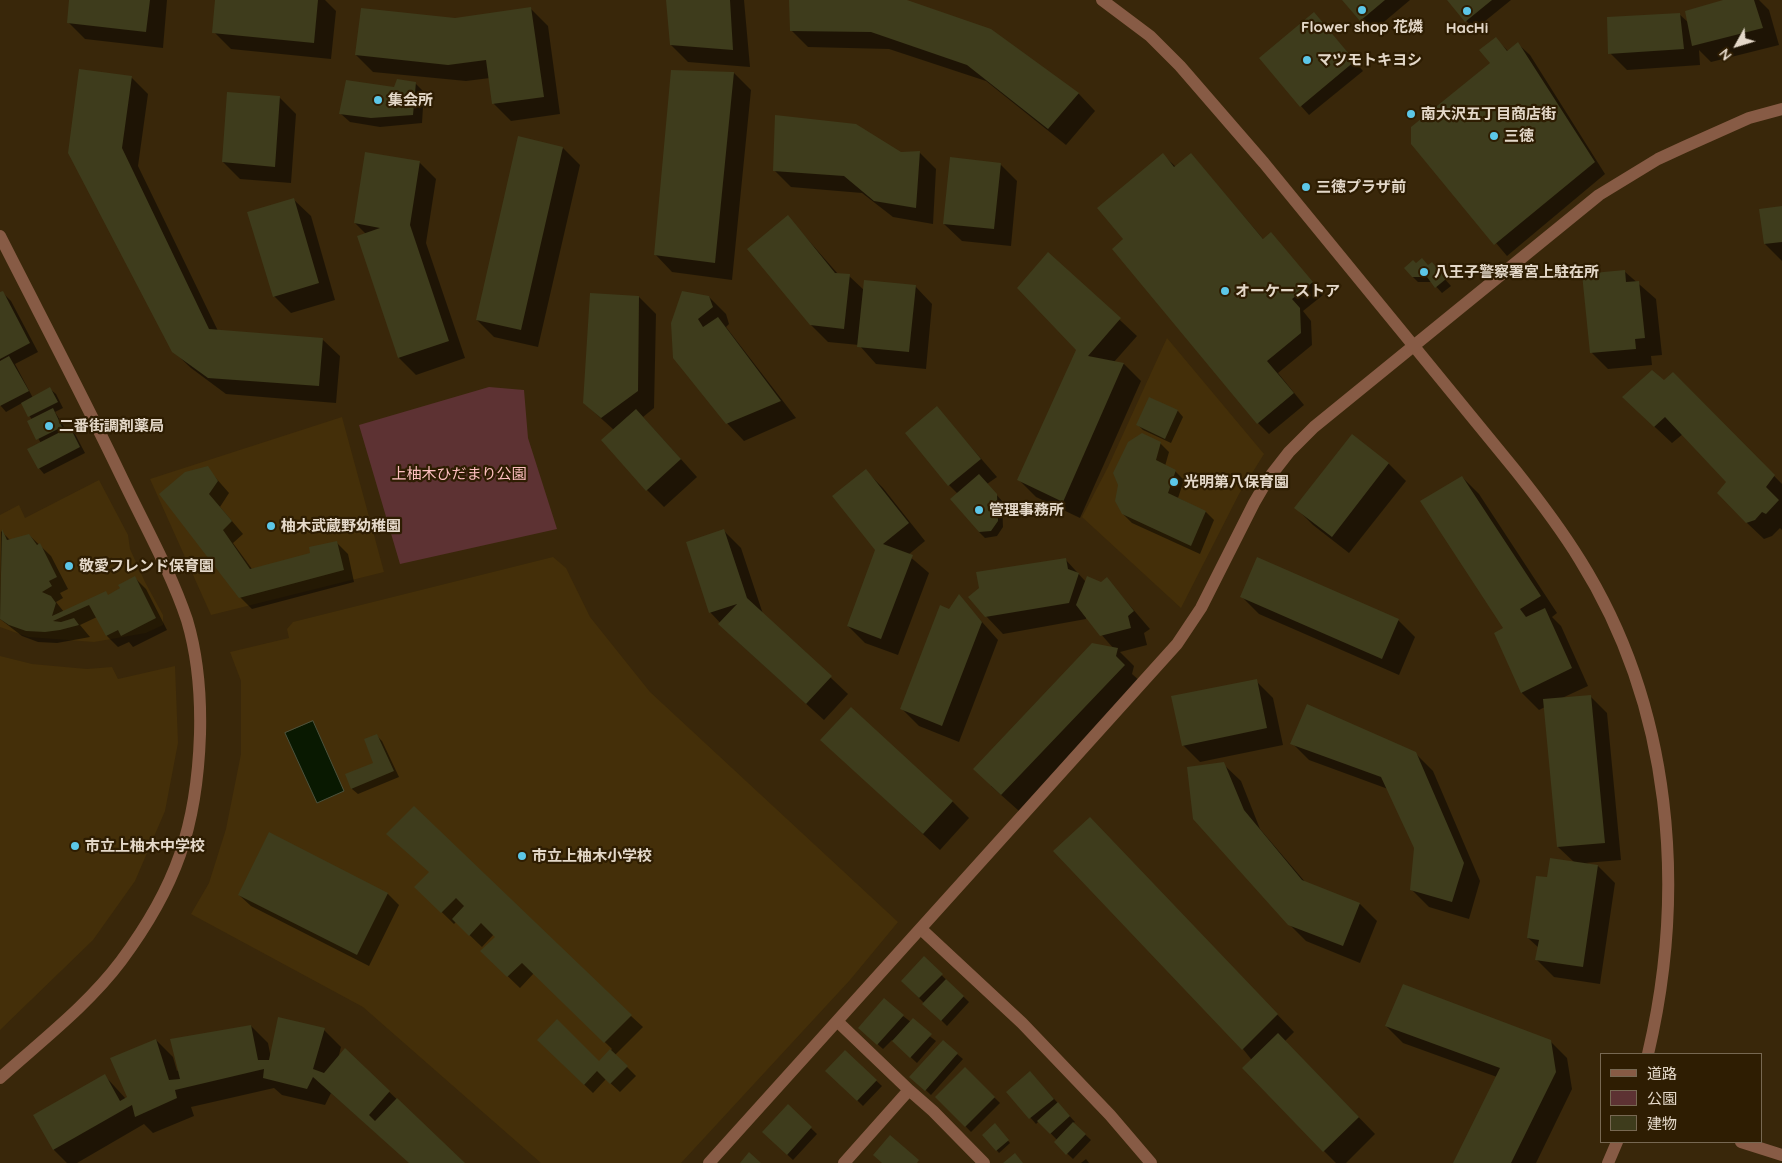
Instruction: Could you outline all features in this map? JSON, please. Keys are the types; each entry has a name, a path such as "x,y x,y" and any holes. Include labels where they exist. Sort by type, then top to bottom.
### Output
{"street":[{"path":"1102,0 1150,36 1180,66 1264,163 1516,471 1550,514 1581,562 1616,630 1642,700 1660,774 1669,868 1670,908 1664,969 1648,1053"},
{"path":"709,1163 1177,644 1201,608 1254,503 1289,452 1314,427 1600,195 1658,159 1749,118 1782,109"},
{"path":"0,236 108,448 174,586 194,651 201,712 200,756 194,810 188,835 168,885 139,936 119,964 89,996 0,1078"},
{"path":"921,929 1022,1023 1110,1115 1151,1163"},
{"path":"838,1022 933,1111 984,1163"},
{"path":"844,1163 909,1090"},
{"path":"1608,1163 1617,1143"},
{"path":"1744,1143 1782,1155"}],"shaded area":[{"name":"光明第八保育園","path":"1167,338 1264,454 1239,494 1181,608 1082,517 1108,467"},
{"name":"柚木武蔵野幼稚園","path":"342,417 384,572 211,615 150,479"},
{"name":"敬愛フレンド保育園","path":"99,480 128,535 130,549 163,615 163,625 146,633 94,642 28,637 0,627 0,515 19,505 25,518"},
{"name":"市立上柚木小学校","path":"553,557 566,568 590,617 650,692 898,922 850,980 681,1163 541,1163 363,1007 191,914 209,883 226,829 241,754 241,681 230,652 289,638 287,629 293,622"},
{"name":"市立上柚木中学校","path":"0,656 32,664 87,669 112,667 118,679 175,666 178,743 165,811 135,881 93,940 0,1030"},
{"path":"313,721 344,791 317,803 285,733"}],"green space":[{"name":"上柚木ひだまり公園","path":"489,387 524,390 528,438 557,529 400,564 359,425"}],"building":[{"path":"69,0 150,0 146,32 67,23"},
{"path":"215,0 318,0 314,43 212,33"},
{"path":"666,0 730,0 733,50 670,45"},
{"path":"789,0 907,0 991,29 1079,93 1048,129 967,65 871,32 790,31"},
{"name":"Flower shop 花燐","path":"1342,0 1385,0 1360,21"},
{"name":"HacHi","path":"1447,0 1492,0 1465,22"},
{"path":"1723,0 1754,0 1763,28 1692,46 1685,11"},
{"path":"531,7 544,97 492,104 486,60 448,65 355,55 361,8 455,18"},
{"name":"マツモトキヨシ","path":"1314,12 1355,61 1300,107 1259,58"},
{"path":"1680,13 1684,49 1608,54 1607,17"},
{"name":"三徳","path":"1496,37 1507,51 1518,42 1595,162 1494,245 1411,144 1411,127 1490,63 1479,50"},
{"path":"79,69 132,76 122,148 209,329 323,338 319,386 208,378 172,352 68,153"},
{"path":"671,70 734,72 715,263 654,255"},
{"name":"集会所","path":"397,79 416,82 413,115 371,118 339,114 346,80 394,87"},
{"path":"227,92 280,96 275,167 222,162"},
{"path":"775,115 856,124 901,152 920,151 916,208 874,201 844,176 773,171"},
{"path":"518,136 563,147 521,330 476,320"},
{"path":"365,152 420,161 410,225 449,341 398,358 357,236 380,228 354,223"},
{"name":"オーケーストア","path":"1163,153 1174,167 1191,153 1263,239 1271,232 1313,282 1292,299 1300,308 1301,333 1267,361 1294,393 1257,424 1112,249 1123,239 1097,208"},
{"path":"950,157 1001,163 994,229 943,224"},
{"path":"294,198 319,283 273,297 247,212"},
{"path":"1782,206 1782,242 1764,244 1759,209"},
{"path":"788,215 835,273 850,274 844,329 810,325 747,249"},
{"path":"1048,252 1121,318 1088,356 1124,363 1063,502 1017,480 1076,350 1017,288"},
{"name":"八王子警察署宮上駐在所","path":"1422,258 1428,265 1432,262 1446,279 1435,288 1427,277 1412,277 1404,268 1413,260 1416,263"},
{"path":"1625,270 1626,282 1639,281 1645,338 1635,339 1636,349 1590,353 1582,274"},
{"path":"864,280 916,285 909,352 857,347"},
{"path":"3,291 30,343 0,359 0,292"},
{"path":"682,291 709,296 713,307 698,319 703,327 718,317 781,401 726,424 673,358 671,323"},
{"path":"590,293 639,296 638,391 601,418 583,403"},
{"path":"9,356 29,391 0,406 0,361"},
{"path":"1652,370 1664,380 1673,372 1775,475 1766,487 1779,500 1766,514 1762,512 1755,520 1746,523 1717,493 1726,482 1665,417 1654,427 1622,397"},
{"path":"50,387 58,402 28,417 21,403"},
{"path":"1149,397 1178,410 1165,439 1136,425"},
{"path":"937,406 981,459 948,486 905,433"},
{"path":"53,408 62,427 36,440 27,421"},
{"path":"636,409 681,459 646,491 601,440"},
{"path":"70,427 80,447 38,469 27,449"},
{"path":"1142,433 1161,442 1156,460 1176,470 1168,493 1206,511 1191,546 1122,514 1115,501 1118,485 1113,473 1128,442"},
{"path":"1352,434 1389,463 1332,537 1294,508"},
{"path":"208,466 218,481 209,494 232,521 223,530 250,569 310,553 309,547 337,541 344,570 239,598 159,494 185,472"},
{"path":"866,469 909,523 883,544 913,555 881,639 847,626 875,550 832,496"},
{"name":"管理事務所","path":"979,474 997,494 998,521 991,531 979,532 950,499"},
{"path":"1462,476 1541,596 1520,609 1526,617 1545,608 1572,668 1521,693 1494,633 1503,628 1420,501"},
{"path":"2,529 7,540 29,534 37,545 40,543 57,577 49,581 52,586 42,592 51,596 56,603 52,616 106,591 108,595 120,588 118,585 135,576 156,618 121,636 118,630 106,636 89,605 53,621 61,622 74,618 79,625 60,630 45,632 26,631 9,625 0,619"},
{"path":"724,529 747,598 832,676 806,704 718,624 737,604 709,613 686,542"},
{"path":"1257,557 1399,619 1382,659 1240,597"},
{"path":"1066,558 1068,569 1079,573 1069,603 985,617 968,597 979,588 976,572"},
{"path":"1087,576 1101,582 1107,577 1134,611 1128,616 1131,628 1100,636 1076,605"},
{"path":"959,594 982,622 942,726 900,709 940,605 949,609"},
{"path":"1092,643 1118,648 1116,656 1125,665 1001,795 973,769"},
{"path":"1257,679 1267,728 1182,746 1171,696"},
{"path":"1591,695 1605,843 1557,847 1543,699"},
{"path":"1307,704 1416,752 1464,863 1452,902 1410,890 1414,848 1381,777 1290,744"},
{"path":"851,707 953,801 923,834 820,740"},
{"path":"377,734 394,771 351,789 345,774 373,763 364,739"},
{"path":"1224,762 1244,810 1302,880 1360,903 1343,946 1288,925 1193,819 1187,767"},
{"path":"414,806 632,1015 604,1043 522,963 507,977 480,951 495,937 481,923 469,936 452,919 464,906 456,898 441,913 414,887 429,872 386,834"},
{"path":"1090,817 1278,1014 1242,1050 1053,851"},
{"path":"269,832 388,893 357,955 238,895"},
{"path":"1550,858 1598,865 1583,967 1535,960 1539,940 1527,938 1536,876 1547,877"},
{"path":"924,956 943,974 919,998 901,981"},
{"path":"946,979 964,996 941,1021 922,1004"},
{"path":"1403,984 1551,1040 1556,1072 1511,1163 1453,1163 1500,1068 1385,1026"},
{"path":"884,998 904,1015 877,1045 858,1028"},
{"path":"278,1017 325,1028 313,1069 324,1073 345,1048 390,1091 369,1115 375,1121 397,1098 465,1163 409,1163 313,1077 307,1089 263,1078 264,1069 175,1090 177,1098 135,1117 132,1105 53,1150 33,1115 105,1074 120,1101 127,1097 110,1058 156,1039 169,1080 180,1079 170,1039 251,1025 258,1060 269,1060"},
{"path":"913,1018 932,1034 910,1058 892,1041"},
{"path":"557,1019 599,1061 610,1049 628,1066 610,1084 597,1071 584,1085 537,1040"},
{"path":"1278,1033 1359,1117 1323,1152 1242,1068"},
{"path":"943,1040 958,1053 925,1091 909,1077"},
{"path":"845,1050 877,1080 857,1101 825,1071"},
{"path":"965,1067 995,1097 965,1127 935,1097"},
{"path":"1030,1071 1054,1099 1029,1119 1006,1092"},
{"path":"1058,1102 1070,1116 1050,1134 1037,1121"},
{"path":"788,1104 812,1127 787,1155 762,1132"},
{"path":"1073,1122 1086,1134 1066,1155 1054,1142"},
{"path":"995,1123 1009,1140 996,1151 982,1135"},
{"path":"890,1135 919,1160 917,1163 882,1163 873,1155"},
{"path":"749,1152 761,1163 740,1163"},
{"path":"1015,1153 1023,1163 1003,1163"}],"place":[{"name":"Flower shop 花燐","path":"1362,10"},
{"name":"HacHi","path":"1467,11"},
{"name":"マツモトキヨシ","path":"1307,60"},
{"name":"集会所","path":"378,100"},
{"name":"南大沢五丁目商店街","path":"1411,114"},
{"name":"三徳","path":"1494,136"},
{"name":"三徳プラザ前","path":"1306,187"},
{"name":"八王子警察署宮上駐在所","path":"1424,272"},
{"name":"オーケーストア","path":"1225,291"},
{"name":"二番街調剤薬局","path":"49,426"},
{"name":"光明第八保育園","path":"1174,482"},
{"name":"管理事務所","path":"979,510"},
{"name":"柚木武蔵野幼稚園","path":"271,526"},
{"name":"敬愛フレンド保育園","path":"69,566"},
{"name":"市立上柚木中学校","path":"75,846"},
{"name":"市立上柚木小学校","path":"522,856"}]}
